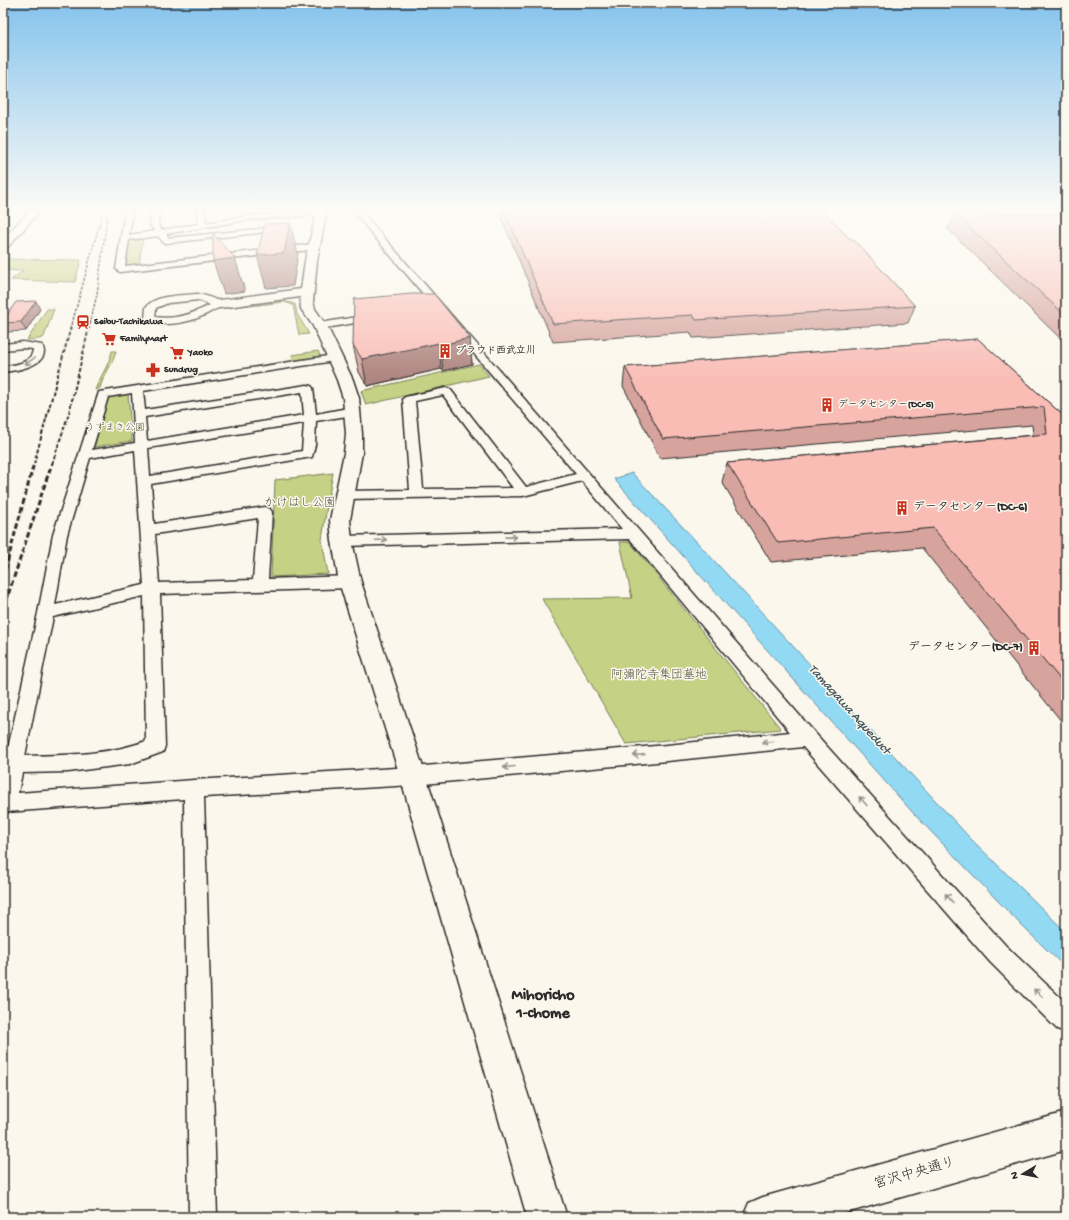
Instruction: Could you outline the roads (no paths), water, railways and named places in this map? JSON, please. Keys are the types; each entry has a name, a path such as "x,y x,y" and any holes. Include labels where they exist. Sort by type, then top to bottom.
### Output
{"street":[{"path":"120,267 120,269 137,267"},
{"path":"310,267 306,302 308,309 320,326 345,380 351,398 353,411 353,453 340,520 342,541 350,582 413,776 546,1217"},
{"path":"406,267 426,290 441,315 585,476 807,738 998,954 1066,1020"},
{"path":"213,304 201,297 161,302 151,307 150,319 160,321 191,317 200,315 213,304 307,292"},
{"path":"320,326 384,316"},
{"path":"3,347 38,347 38,353 34,361 17,368 3,369"},
{"path":"334,358 103,394 60,535 46,613 6,803 194,789 413,776 667,753 807,738"},
{"path":"14,765 68,763 130,756 156,746 152,589 137,388"},
{"path":"140,414 307,388 311,434 308,454 144,482"},
{"path":"417,494 409,399 446,391 523,492"},
{"path":"85,455 353,411"},
{"path":"344,495 523,492 585,476"},
{"path":"147,530 265,512 260,586"},
{"path":"342,541 634,534"},
{"path":"46,613 152,589 350,582"},
{"path":"194,789 203,1217"},
{"name":"宮沢中央通り","path":"764,1217 1066,1131"}],"water":[{"name":"Tamagawa Aqueduct","path":"632,473 970,838 1066,932 1066,968 1024,928 914,814 614,479"}],"railway":[{"path":"73,320 88,267"},
{"path":"91,320 97,294 101,267"},
{"path":"34,464 73,319"},
{"path":"52,464 69,413 91,319"},
{"path":"3,578 34,463"},
{"path":"3,610 52,463"}],"place":[{"name":"Seibu-Tachikawa","path":"83,322"},
{"name":"FamilyMart","path":"109,339"},
{"name":"プラウド西武立川","path":"445,351"},
{"name":"Yaoko","path":"177,353"},
{"name":"Sundrug","path":"153,370"},
{"name":"データセンター(DC-5)","path":"827,405"},
{"name":"データセンター(DC-6)","path":"902,508"},
{"name":"データセンター(DC-7)","path":"1034,648"}],"district":[{"name":"Mihoricho 1-chome","path":"543,1005"}],"park label":[{"name":"うずまき公園","path":"115,428"},
{"name":"かけはし公園","path":"300,504"},
{"name":"阿彌陀寺集団墓地","path":"659,676"}]}
